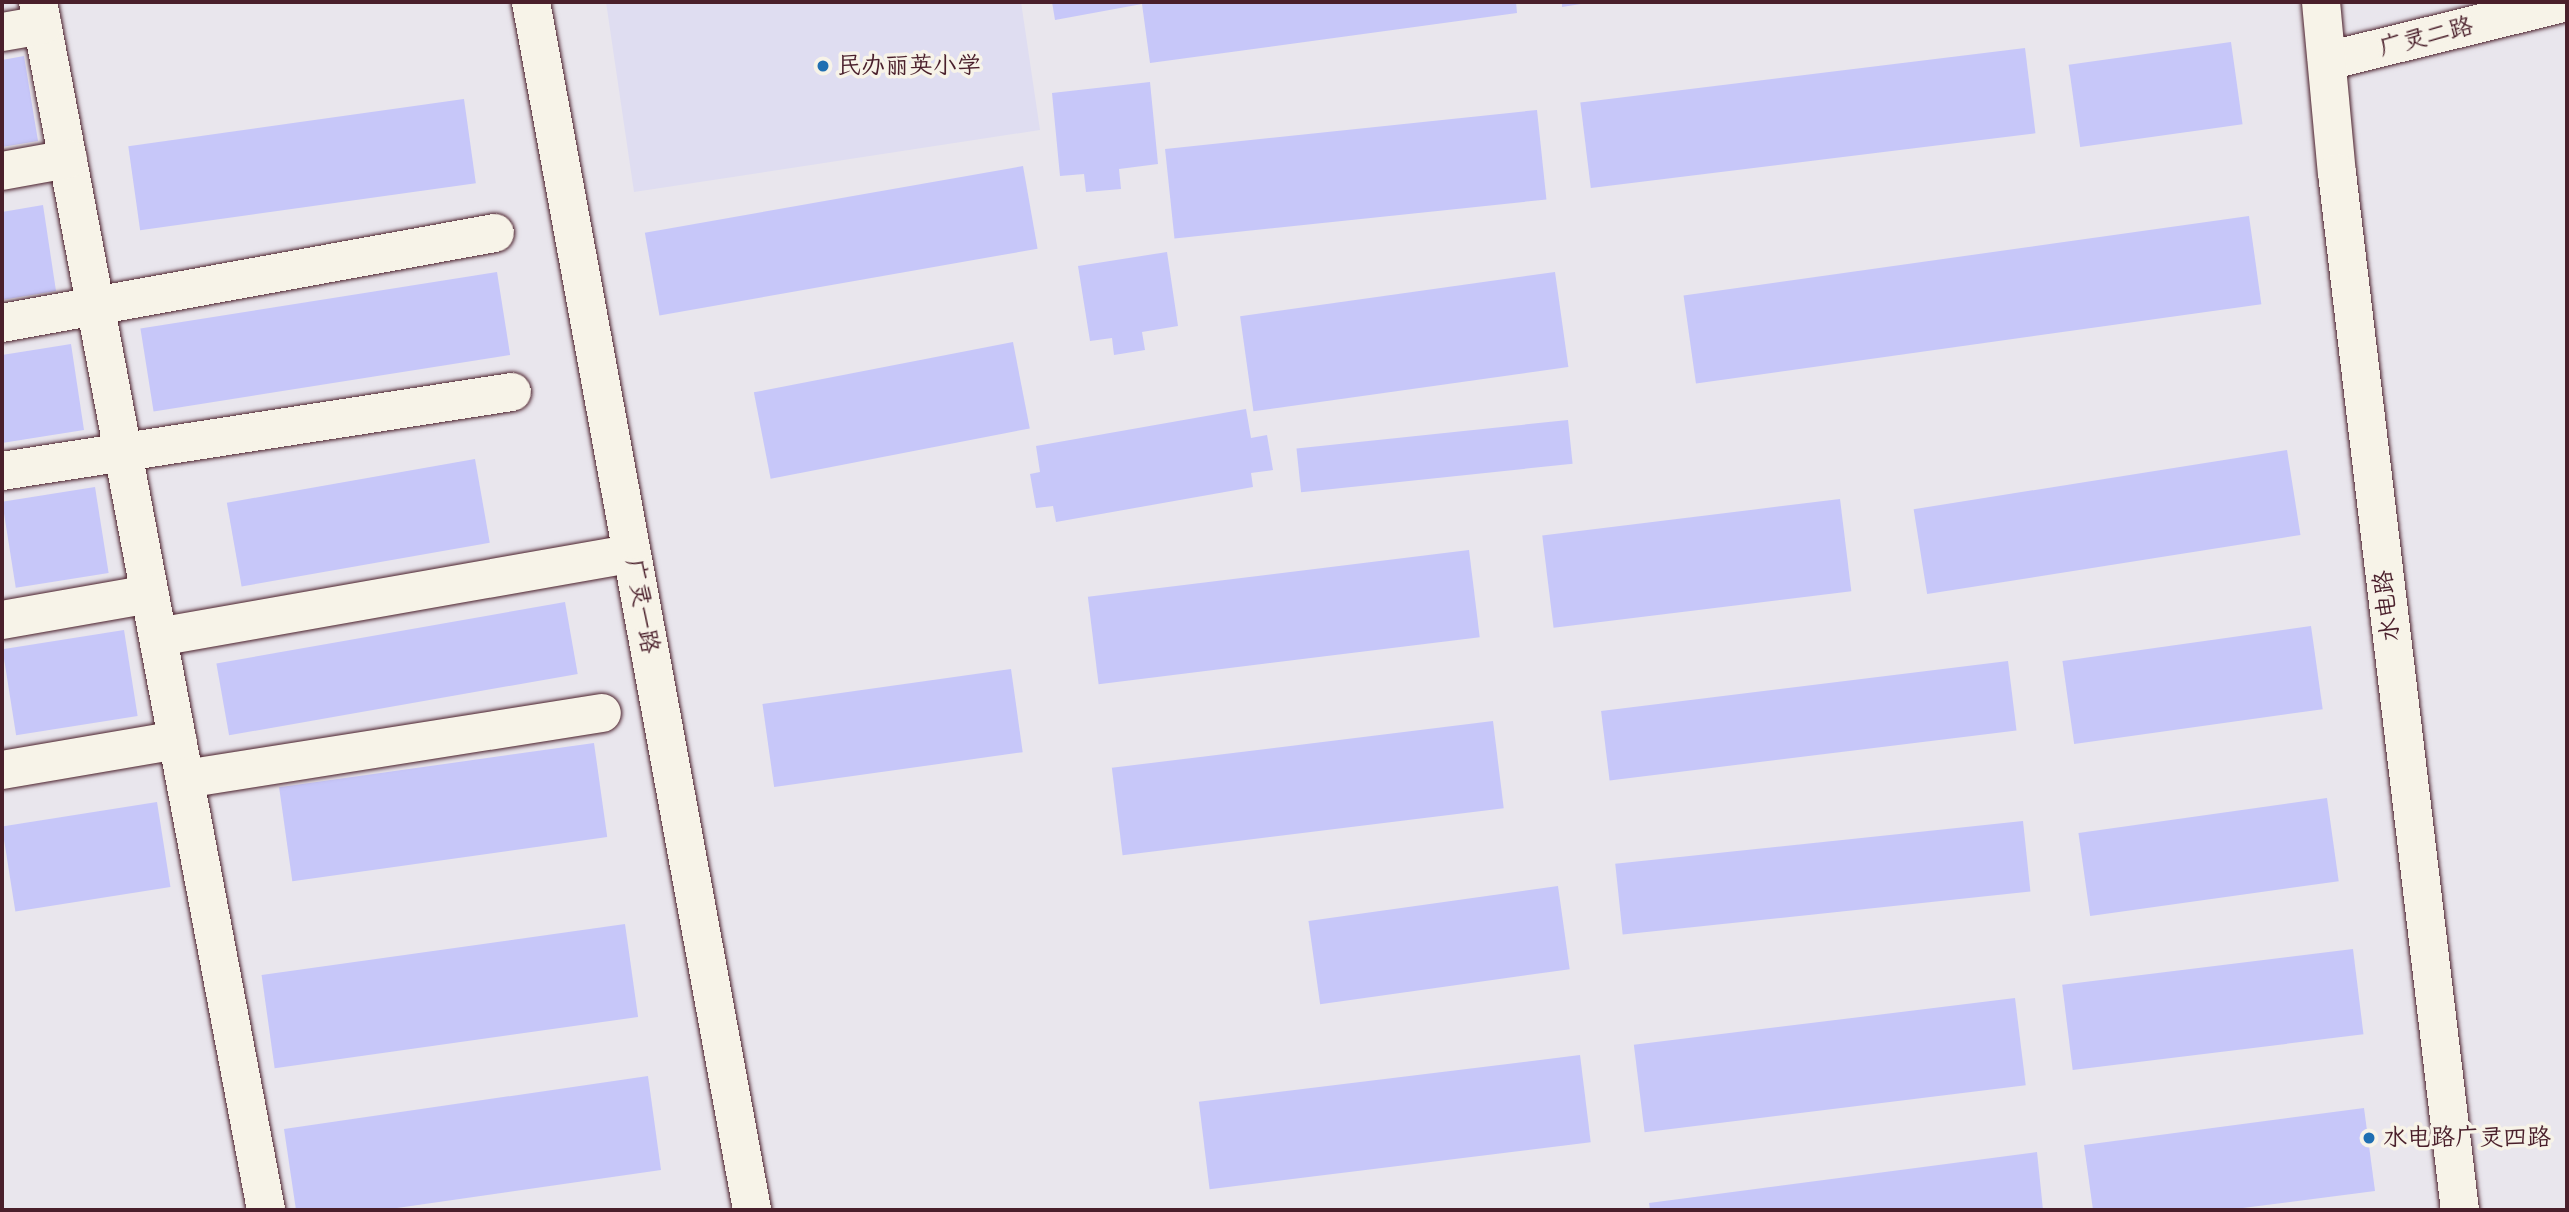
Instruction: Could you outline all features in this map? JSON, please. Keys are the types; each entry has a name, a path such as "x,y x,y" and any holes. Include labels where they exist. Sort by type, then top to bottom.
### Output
{"street":[{"name":"广灵一路","path":"531,2 752,1210"},
{"name":"水电路","path":"2321,2 2460,1210"},
{"name":"广灵二路","path":"2326,61 2567,2"},
{"path":"2,32 40,14 266,1210"},
{"path":"2,171 68,159"},
{"path":"2,323 495,233"},
{"path":"2,471 122,449 512,392"},
{"path":"158,637 632,553"},
{"path":"2,620 150,594"},
{"path":"184,779 602,713"},
{"path":"2,770 177,740"}],"shaded area":[{"name":"民办丽英小学","path":"606,2 1021,2 1040,130 634,192"}],"building":[{"path":"1052,2 1516,2 1517,13 1150,63 1142,4 1055,20"},
{"path":"1562,2 1587,2 1587,3 1562,7"},
{"path":"2231,42 2243,124 2080,147 2069,65"},
{"path":"2025,48 2035,133 1591,188 1580,103"},
{"path":"24,56 38,141 2,147 2,60"},
{"path":"1150,82 1158,164 1119,169 1121,189 1086,192 1084,174 1060,176 1052,93"},
{"path":"464,99 476,183 140,230 128,146"},
{"path":"1537,110 1546,200 1174,239 1165,149"},
{"path":"1023,166 1038,249 659,315 645,233"},
{"path":"43,205 56,291 2,300 2,212"},
{"path":"2249,216 2261,304 1696,384 1684,295"},
{"path":"1167,252 1178,326 1142,332 1145,350 1114,355 1112,338 1090,341 1078,266"},
{"path":"497,272 510,355 154,411 140,328"},
{"path":"1555,272 1568,367 1253,411 1240,316"},
{"path":"1013,342 1030,428 771,479 754,392"},
{"path":"71,344 84,430 2,443 2,355"},
{"path":"1246,409 1251,438 1267,435 1273,470 1251,473 1253,487 1056,522 1053,506 1036,508 1030,474 1040,472 1036,446"},
{"path":"1568,420 1573,464 1301,492 1296,449"},
{"path":"2287,450 2300,535 1927,594 1914,509"},
{"path":"475,459 490,543 242,586 227,503"},
{"path":"95,487 109,573 16,588 2,502"},
{"path":"1840,499 1851,591 1554,628 1542,536"},
{"path":"1469,550 1480,637 1099,684 1088,597"},
{"path":"565,602 578,674 229,735 216,663"},
{"path":"2311,626 2323,709 2074,744 2062,661"},
{"path":"124,630 138,716 16,735 3,649"},
{"path":"2008,661 2017,730 1610,780 1601,711"},
{"path":"1011,669 1023,752 774,787 762,704"},
{"path":"1493,721 1504,808 1123,855 1112,768"},
{"path":"594,743 607,837 292,881 279,787"},
{"path":"2327,798 2339,881 2090,916 2078,833"},
{"path":"157,802 170,887 15,912 2,827"},
{"path":"2023,821 2030,892 1623,934 1615,864"},
{"path":"1558,886 1570,969 1320,1004 1308,921"},
{"path":"625,924 638,1017 275,1068 262,975"},
{"path":"2353,949 2363,1034 2073,1070 2062,985"},
{"path":"2015,998 2026,1085 1645,1132 1634,1045"},
{"path":"1580,1055 1591,1142 1210,1189 1199,1102"},
{"path":"648,1076 661,1170 383,1210 296,1210 284,1129"},
{"path":"2364,1108 2375,1191 2227,1210 2093,1210 2084,1145"},
{"path":"2037,1152 2043,1210 1650,1210 1649,1203"}],"place":[{"name":"民办丽英小学","path":"823,66"},
{"name":"水电路广灵四路","path":"2369,1138"}]}
